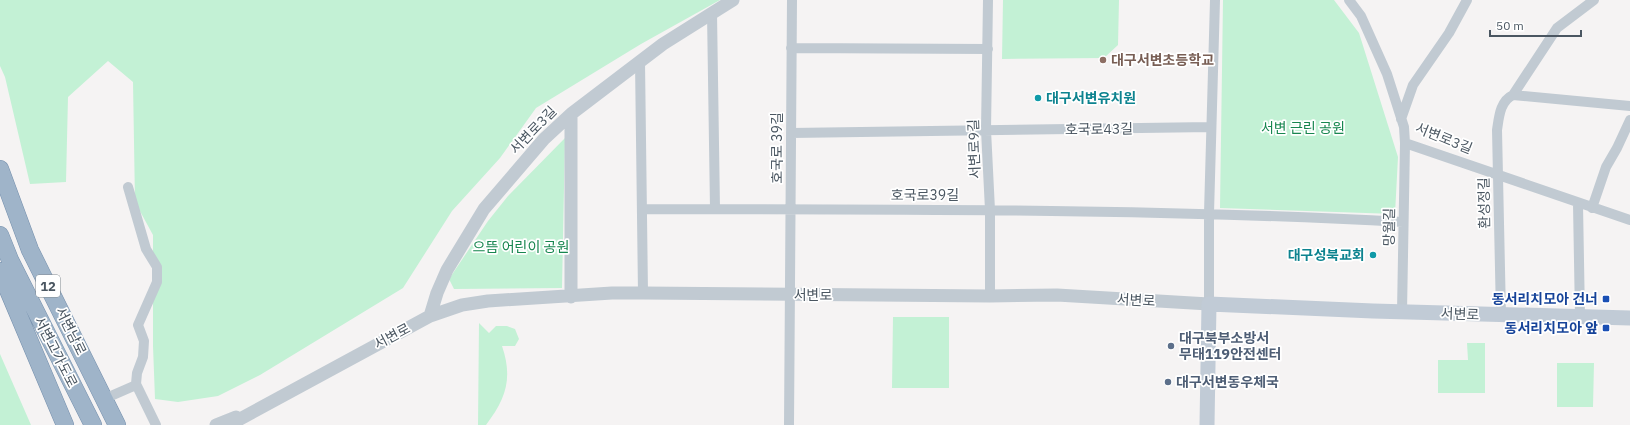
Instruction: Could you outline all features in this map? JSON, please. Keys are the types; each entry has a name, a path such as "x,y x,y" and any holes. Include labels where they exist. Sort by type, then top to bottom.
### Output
{"highway":[{"name":"서변남로","path":"0,169 30,250 117,425"},
{"name":"서변고가도로","path":"0,235 5,265 93,425"},
{"path":"5,265 65,425"}],"main road":[{"name":"서변로","path":"1209,304 1402,312 1630,318"},
{"path":"1207,425 1209,304"}],"street":[{"name":"서변로3길","path":"430,316 437,293 447,270 484,209 544,138 571,114 663,44 733,0"},
{"name":"호국로 39길","path":"790,295 792,0"},
{"name":"서변로9길","path":"988,0 986,130 990,210 990,296"},
{"path":"1209,304 1209,213 1214,0"},
{"name":"서변로3길","path":"1349,0 1361,16 1384,67 1404,127 1405,143 1578,204 1630,220"},
{"path":"1401,119 1412,86 1449,33 1468,0"},
{"name":"환성정길","path":"1501,315 1497,130 1500,110 1508,97 1513,95 1557,28 1594,0"},
{"path":"712,13 716,209"},
{"path":"791,48 988,49"},
{"path":"640,62 643,293"},
{"path":"1513,95 1630,106"},
{"path":"571,114 571,297"},
{"path":"1592,208 1606,167 1630,120"},
{"name":"호국로43길","path":"986,130 1211,127"},
{"path":"791,133 986,130"},
{"name":"망월길","path":"1402,312 1405,143"},
{"path":"128,187 146,248 157,267 157,282 138,325 144,341 143,357 137,373 136,385 156,425"},
{"path":"1578,204 1580,317"},
{"name":"호국로39길","path":"642,209 990,210 1209,213"},
{"path":"1209,213 1403,222"},
{"name":"서변로","path":"229,425 430,316 462,305 488,301 571,297 612,293 643,293 990,296 1057,295 1209,304"},
{"path":"790,295 790,425"},
{"path":"123,425 107,403 136,385"},
{"path":"216,425 256,409"},
{"path":"235,425 256,409"}],"green space":[{"path":"0,0 720,0 641,44 536,108 500,158 452,211 403,288 260,375 218,396 178,402 155,399 153,346 153,235 135,202 133,82 108,61 68,97 66,182 30,184 5,77 0,66"},
{"path":"1003,0 1119,0 1118,45 1104,58 1002,59"},
{"name":"서변 근린 공원","path":"1223,0 1334,0 1359,33 1398,157 1395,214 1220,208"},
{"name":"으뜸 어린이 공원","path":"565,138 562,288 454,289 449,279 488,221 508,196"},
{"path":"893,317 949,317 949,388 892,388"},
{"path":"479,323 489,333 496,326 507,326 515,329 519,339 515,346 502,346 507,368 506,388 503,397 486,425 478,425"},
{"path":"1467,343 1485,343 1485,393 1438,393 1438,360 1468,360"},
{"path":"0,354 31,425 0,425"},
{"path":"1557,363 1594,363 1593,407 1557,407"}],"place":[{"name":"대구서변초등학교","path":"1103,60"},
{"name":"대구서변유치원","path":"1038,98"},
{"name":"대구성북교회","path":"1373,255"},
{"name":"동서리치모아 건너","path":"1606,299"},
{"name":"동서리치모아 앞","path":"1606,328"},
{"name":"대구북부소방서 무태119안전센터","path":"1171,346"},
{"name":"대구서변동우체국","path":"1168,382"}]}
